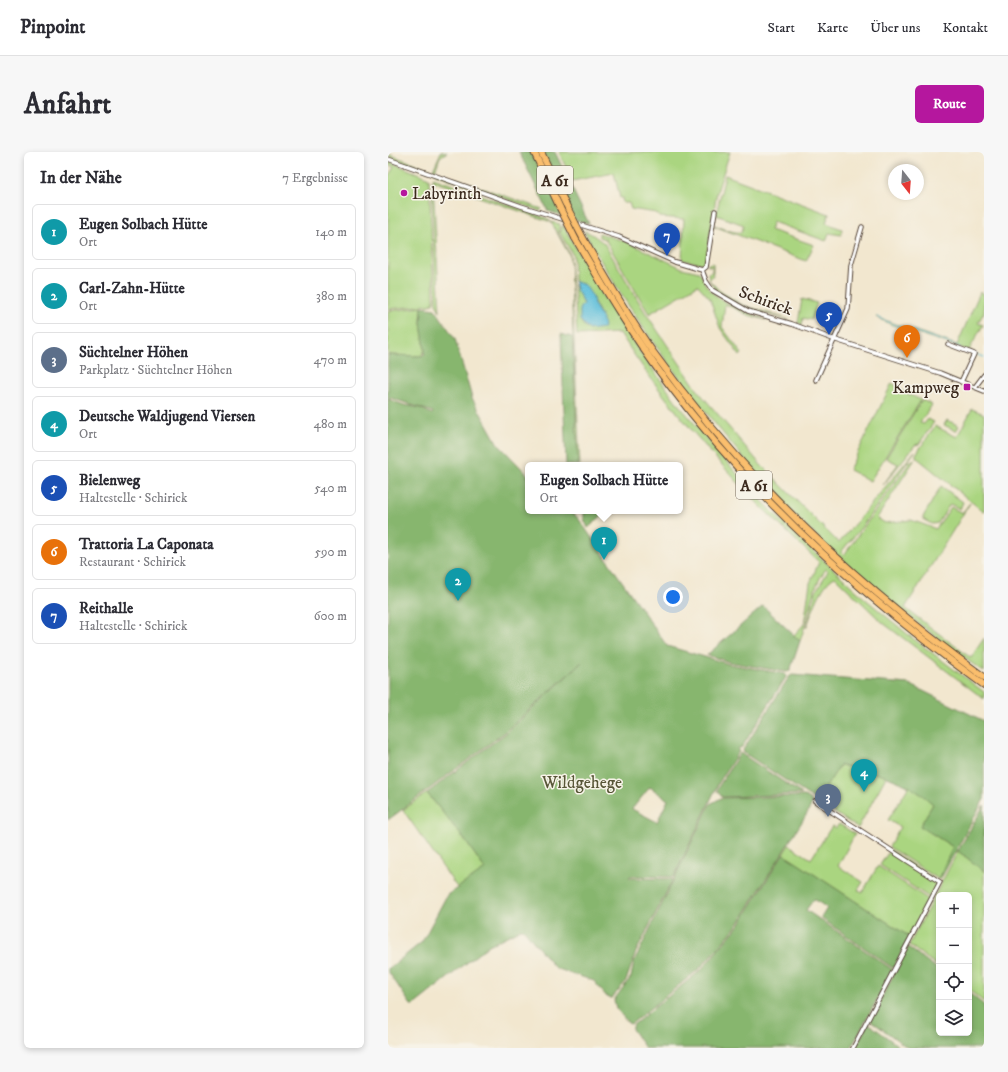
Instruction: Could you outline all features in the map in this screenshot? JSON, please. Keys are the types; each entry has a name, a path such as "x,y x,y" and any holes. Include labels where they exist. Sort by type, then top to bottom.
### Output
{"highway":[{"name":"A 61","path":"534,152 575,238 604,288 647,354 689,411 732,462 793,526 869,596 937,651 984,685"},
{"name":"A 61","path":"541,152 583,238 610,285 652,351 694,407 757,480 797,522 872,590 939,645 984,677"}],"street":[{"path":"388,159 562,220 626,240 675,262 702,270 706,267 716,211"},
{"path":"816,380 833,339 848,309 851,265 862,227"},
{"name":"Schirick","path":"702,270 706,281 712,290 739,307 984,391"},
{"path":"948,344 974,354 961,382"},
{"path":"975,387 984,375"},
{"path":"815,801 940,882 853,1048"}],"green space":[{"path":"441,152 447,152 440,157 435,171 542,209 540,211 436,174 433,170"},
{"path":"519,152 555,152 589,224 548,211"},
{"path":"559,152 730,152 717,192 705,264 682,260 684,219 659,217 656,213 631,209 629,203 623,203 622,198 620,198 614,173 572,181"},
{"path":"388,154 430,169 429,171 388,157"},
{"path":"388,161 429,178 434,300 430,305 388,309 388,177 394,167 388,165"},
{"path":"725,175 829,214 826,223 842,229 841,235 829,233 826,241 773,222 770,230 814,245 806,261 714,226 741,233 744,225 716,215"},
{"path":"433,178 546,218 551,222 433,181 440,312 436,303 432,200"},
{"path":"551,222 560,224 558,233 570,255 580,462 578,462 570,256"},
{"path":"563,225 604,297 638,349 678,404 749,488 788,527 863,597 911,637 984,692 984,699 883,623 835,577 830,580 821,592 806,628 816,591 828,571 826,569 816,585 800,641 794,635 804,624 810,583 819,562 745,490 711,453 663,395 620,333 577,335 574,284 584,304 580,320 586,329 603,319 585,285 574,281 573,255 560,233"},
{"path":"584,231 593,235 604,243 645,312 699,392 760,464 839,543 915,451 861,528 841,552 844,555 911,461 915,459 877,518 885,523 911,520 936,529 951,507 962,513 970,503 905,608 971,658 984,638 984,672 917,622 874,587 831,550 782,501 715,423 654,344 600,260"},
{"path":"599,233 627,242 682,268 699,272 707,286 714,294 736,307 766,320 748,315 725,304 722,327 742,354 740,356 720,328 710,299 698,285 649,314 605,239 599,237"},
{"path":"713,263 713,275 710,279 708,273 712,272 712,266 708,266 708,264"},
{"path":"710,281 720,291 741,304 789,320 754,310 728,299 718,291"},
{"path":"980,292 984,294 984,312 978,323 983,325 969,350 974,352 892,325 876,317 957,345"},
{"path":"802,299 817,303 811,320 803,318 802,325 798,323"},
{"path":"422,307 421,323 425,350 421,356 388,355 388,311"},
{"name":"Wildgehege","path":"422,307 435,309 455,339 472,398 498,444 525,472 525,514 573,514 578,518 667,646 729,664 785,674 786,677 742,747 737,749 739,751 718,784 674,877 630,876 629,878 673,879 636,952 626,981 612,998 607,997 594,981 555,968 524,930 521,929 489,945 414,1005 411,1005 388,971 388,969 422,942 447,895 485,869 464,839 427,793 506,733 582,662 505,732 388,820 388,399 404,405 420,408 432,414 433,412 388,397 388,355 421,356 424,355 425,350 421,323","holes":["650,787 668,800 657,822 632,809"]},
{"path":"561,334 572,337 578,462 566,462"},
{"path":"892,383 906,393 921,400 870,481 849,470"},
{"path":"922,400 932,405 920,423 924,424 928,419 934,422 919,444 915,445 883,485 898,464 886,458"},
{"path":"972,409 984,414 984,512 916,457 916,454 935,426 957,437"},
{"path":"947,420 959,426 956,431 944,425"},
{"path":"941,486 963,502 960,509 950,504 938,523 932,524 924,520 923,517"},
{"path":"584,514 604,514 588,528 584,519"},
{"path":"763,606 800,641 790,671 786,672 729,662 707,655"},
{"path":"792,675 909,684 984,721 984,799 940,880 938,879 953,847 920,826 933,804 922,795 901,782 878,774 840,765 817,801 744,753 743,750 789,677"},
{"path":"740,753 802,794 722,797 717,791 719,786"},
{"path":"840,765 887,775 858,828 817,801"},
{"path":"909,786 919,791 933,804 920,826 953,847 938,879 889,847 900,827 888,820"},
{"path":"427,793 464,839 485,869 458,889 403,810"},
{"path":"805,796 811,800 812,803 808,812 738,924 699,969 631,1024 628,1023 616,1008 614,1000 631,977 634,962 710,804 721,798"},
{"path":"984,805 984,871 958,851"},
{"path":"839,824 855,834 838,866 863,882 858,890 862,893 878,866 929,900 910,937 783,854 789,845 811,859 830,829 833,826 836,828"},
{"path":"890,850 936,881 937,884 930,898 880,865"},
{"path":"958,851 984,871 984,1002 972,992 972,892 937,892"},
{"path":"783,854 910,937 893,968 821,918 827,908 814,899 806,910 893,970 851,1048 645,1048 632,1029 632,1026 701,970 739,925"},
{"path":"936,893 936,965 909,945"},
{"path":"908,947 936,968 936,1036 972,1036 972,995 984,1005 984,1048 908,1048 870,1020"},
{"path":"868,1023 896,1044 897,1048 855,1048"}],"water":[{"path":"574,281 585,285 593,297 594,304 603,319 604,328 589,330 580,320 580,307 584,304 576,289"}],"waterway":[{"path":"877,317 960,347"},
{"path":"976,354 984,357"}],"place":[{"name":"Labyrinth","path":"404,193"},
{"name":"Reithalle","path":"667,256"},
{"name":"Bielenweg","path":"829,335"},
{"name":"Trattoria La Caponata","path":"907,358"},
{"name":"Kampweg","path":"967,387"},
{"name":"Eugen Solbach Hütte","path":"604,560"},
{"name":"Carl-Zahn-Hütte","path":"458,601"},
{"name":"Deutsche Waldjugend Viersen","path":"864,792"},
{"name":"Süchtelner Höhen","path":"828,817"}]}
